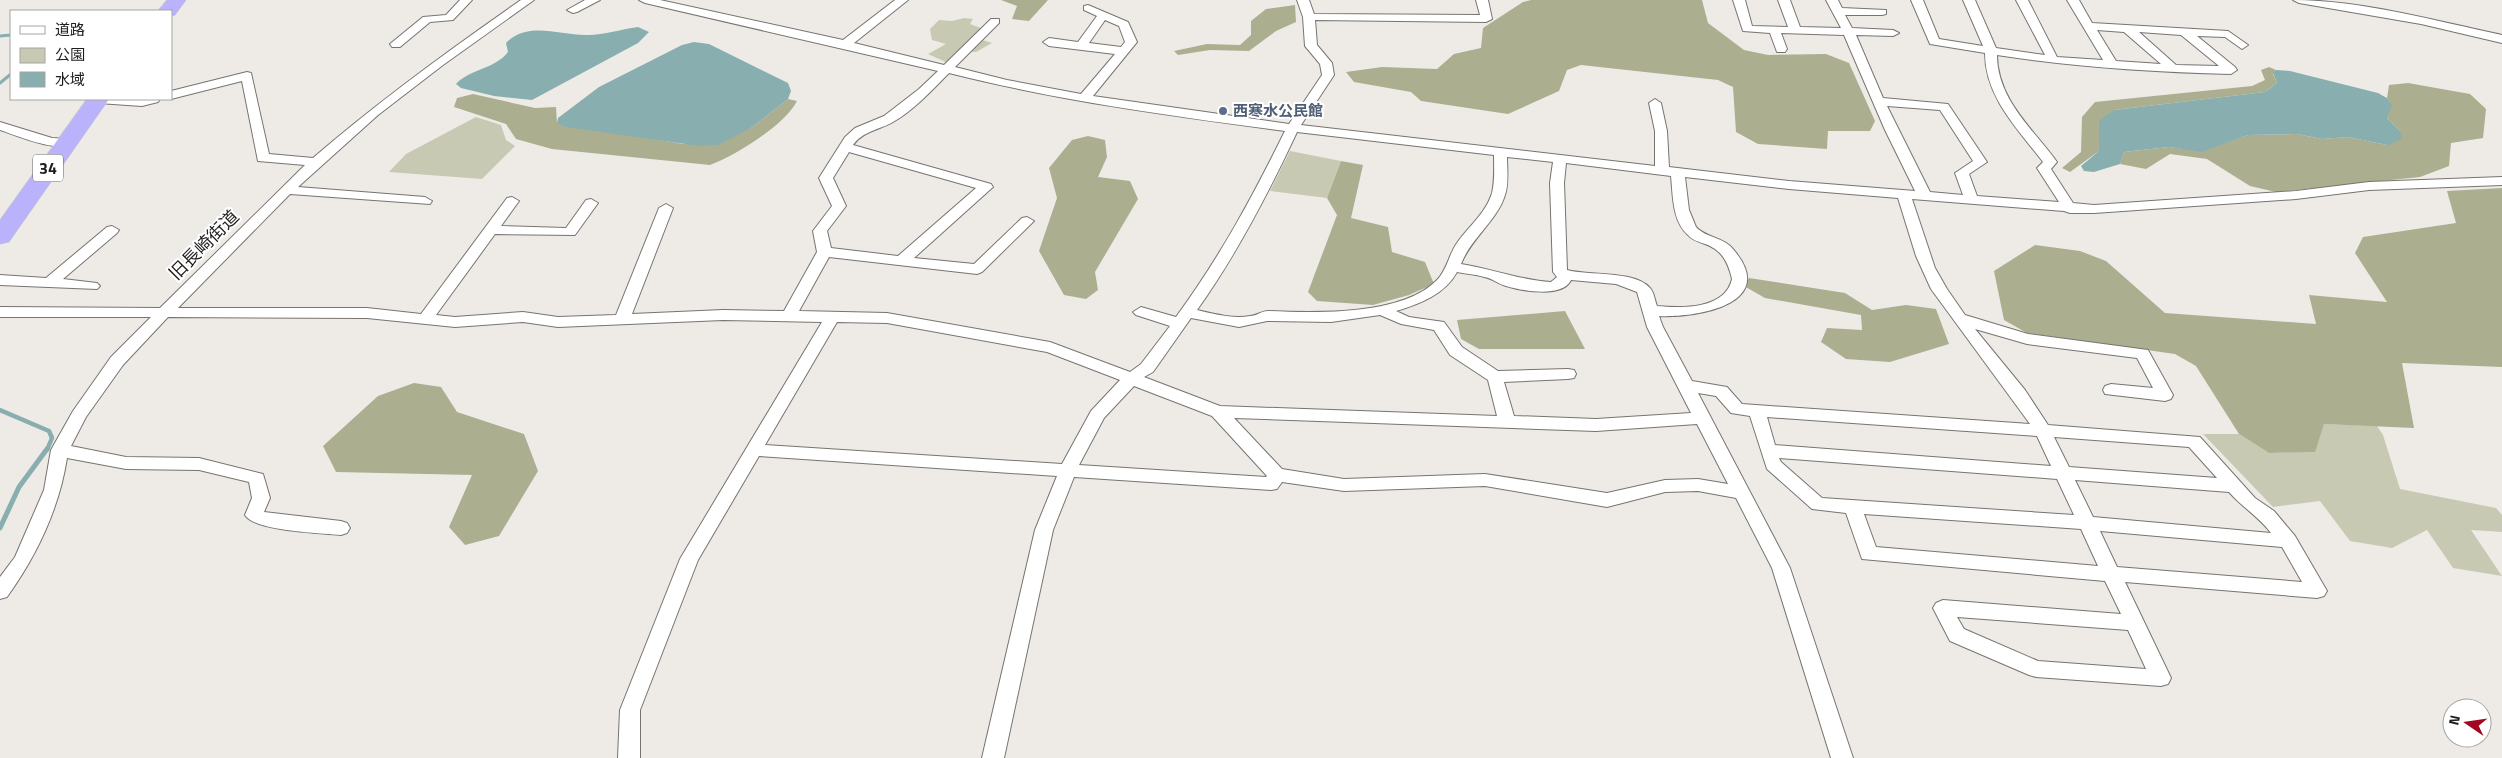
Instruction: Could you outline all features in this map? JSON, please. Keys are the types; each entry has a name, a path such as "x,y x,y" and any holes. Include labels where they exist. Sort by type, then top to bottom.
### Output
{"highway":[{"path":"169,10 177,0"},
{"name":"34","path":"0,238 97,100"}],"street":[{"path":"177,0 185,0"},
{"path":"396,44 427,18 449,18 466,0"},
{"name":"旧長崎街道","path":"0,592 22,560 53,490 60,450 79,415 117,360 162,313 316,162 374,112 431,68 528,0"},
{"path":"573,10 594,0"},
{"path":"645,0 845,44 946,70 1084,99 1293,128 1678,174 1904,196 1925,196 2070,209 2296,195 2369,186 2502,181"},
{"path":"845,44 873,20 902,0"},
{"path":"993,758 1044,530 1068,470 1097,415 1131,379 1147,368 1185,319 1252,212 1293,128 1328,76 1326,63 1310,46 1309,17 1303,0"},
{"path":"1309,17 1486,19 1482,0"},
{"path":"1739,0 1747,28 1893,33"},
{"path":"1784,0 1795,30"},
{"path":"1917,0 1934,42 2053,60 2174,69 2231,70 2185,32"},
{"path":"1969,0 1991,51 1991,66 2000,96 2050,162 2044,168 2070,209"},
{"path":"2022,0 2053,60"},
{"path":"2073,0 2112,65"},
{"path":"2299,0 2421,21 2502,40"},
{"path":"1835,5 1882,12"},
{"path":"1835,5 1878,101 1925,196"},
{"path":"1084,99 1131,42 1124,24 1088,8"},
{"path":"1081,46 1104,14"},
{"path":"789,316 824,252 820,231 839,206 826,178 845,147 860,131 889,119 923,92 995,21"},
{"path":"2088,26 2129,30 2228,34 2242,45"},
{"path":"1774,29 1781,49"},
{"path":"2129,30 2174,69"},
{"path":"1049,42 1124,51"},
{"path":"172,95 247,76 263,158 316,162"},
{"path":"113,100 142,102 150,100"},
{"path":"1878,101 1944,107 1980,162 1962,173 1972,200"},
{"path":"1655,103 1661,131 1662,172"},
{"path":"0,126 51,142 66,142"},
{"path":"845,147 986,187 902,260"},
{"path":"1141,312 1185,319 1249,323 1260,321 1265,316 1297,319 1325,318 1381,310 1414,300 1440,286 1454,267 1457,254 1497,197 1501,153"},
{"path":"1560,160 1557,183 1558,269 1564,275 1636,285 1644,290 1655,328 1700,418 1743,493 1780,568 1842,758"},
{"path":"1649,311 1688,312 1700,309 1722,302 1736,292 1739,283 1739,275 1731,255 1723,246 1691,232 1686,221 1678,174"},
{"path":"287,190 425,201"},
{"path":"1904,196 1914,229 1938,287 1960,319 2029,405 2063,472 2110,572 2135,623 2161,678 2036,669 1957,635 1943,608 2135,623"},
{"path":"426,318 512,201"},
{"path":"491,230 570,232 591,203"},
{"path":"622,318 666,208"},
{"path":"824,252 977,269 1027,222"},
{"path":"50,283 112,230"},
{"path":"1454,267 1490,273 1509,282 1554,287 1563,282 1564,275"},
{"path":"0,280 92,286"},
{"path":"1381,310 1406,321 1439,326 1456,351 1495,377 1568,374"},
{"path":"0,312 367,313 455,322 524,317 558,322 723,315 887,318 1020,340 1050,347 1218,412 1596,424 1700,418"},
{"path":"629,758 630,710 686,568 833,316"},
{"path":"1960,319 2027,339 2142,354 2165,395 2111,390"},
{"path":"1495,377 1507,422"},
{"path":"1685,386 1721,391 1737,409 2194,441 2249,503 2268,516 2288,541 2317,591 2110,572 1868,554 1853,507"},
{"path":"1757,410 1773,465 1818,504 2087,523 2288,541"},
{"path":"1218,412 1276,475 1344,486 1485,480 1607,500 1665,486 1698,485 1743,493"},
{"path":"60,450 126,463 199,464 257,478 261,498 254,514 262,519 341,528"},
{"path":"754,450 1271,484 1276,475"},
{"path":"1768,451 2233,486"}],"green space":[{"path":"1001,0 1048,0 1029,21 1012,19 1017,6"},
{"path":"1531,0 1702,0 1708,23 1744,50 1768,55 1826,54 1849,63 1875,121 1870,131 1828,131 1827,149 1758,144 1736,132 1733,87 1718,80 1581,65 1567,70 1559,91 1508,114 1421,101 1411,92 1354,82 1346,72 1382,67 1437,69 1454,54 1481,48 1483,28 1523,2"},
{"path":"1295,5 1296,22 1276,31 1249,51 1210,50 1178,55 1174,51 1207,44 1240,45 1251,35 1251,21 1266,9"},
{"path":"964,18 973,19 970,24 981,28 973,37 992,43 976,52 960,51 950,64 928,54 946,44 932,40 930,29 939,20 952,21"},
{"path":"2269,67 2276,70 2273,74 2277,83 2265,92 2114,110 2099,140 2099,151 2070,172 2062,168 2081,152 2082,117 2095,102 2252,86 2265,80 2261,70"},
{"path":"2408,83 2470,94 2486,109 2483,138 2451,143 2449,166 2420,177 2276,192 2250,186 2207,159 2170,154 2146,169 2120,164 2124,152 2169,147 2202,151 2248,135 2297,134 2322,139 2348,137 2387,145 2400,131 2387,118 2391,105 2387,98 2389,85"},
{"path":"473,94 535,108 556,107 557,123 683,144 751,128 788,99 797,101 782,120 758,139 732,155 710,165 552,149 516,139 506,124 454,107 457,98"},
{"path":"476,117 501,125 506,140 515,146 482,179 389,172 406,154"},
{"path":"1088,136 1105,140 1107,157 1098,177 1130,181 1138,199 1095,272 1098,290 1086,299 1064,295 1039,251 1057,198 1049,168 1072,140"},
{"path":"1290,151 1341,161 1327,198 1270,191"},
{"path":"1341,161 1363,165 1351,218 1388,227 1392,252 1425,262 1434,284 1409,295 1373,305 1317,301 1308,292 1337,215 1327,198"},
{"path":"2502,188 2502,367 2402,363 2414,428 2324,424 2315,452 2269,453 2239,434 2196,366 2175,354 2027,333 2004,320 1994,271 2035,245 2080,251 2106,261 2165,313 2316,324 2309,295 2387,302 2355,253 2363,237 2456,223 2447,191"},
{"path":"1749,278 1845,293 1872,310 1906,305 1936,309 1949,344 1890,362 1846,359 1821,342 1827,328 1862,330 1861,315 1765,298 1744,286"},
{"path":"1565,311 1585,349 1479,349 1461,339 1457,320"},
{"path":"414,383 441,387 457,412 524,434 538,471 499,536 465,545 449,527 472,475 336,472 323,446 378,396"},
{"path":"2324,424 2377,426 2383,435 2400,489 2496,508 2502,515 2502,532 2471,530 2502,576 2453,568 2427,530 2392,548 2350,541 2320,501 2273,507 2203,434 2239,434 2269,453 2314,452"}],"water":[{"path":"638,27 649,32 638,43 532,100 494,96 461,88 456,84 468,75 490,66 503,58 508,52 506,43 524,32 545,31 594,35"},
{"path":"694,42 709,44 788,83 791,91 788,99 751,128 718,145 699,146 566,127 557,123 558,118 599,87 682,45"},
{"path":"2276,70 2290,71 2378,93 2387,98 2392,105 2387,118 2400,131 2402,139 2387,145 2348,137 2322,139 2297,134 2248,135 2202,152 2169,147 2124,152 2120,164 2094,172 2084,171 2081,166 2099,151 2099,121 2114,110 2265,92 2277,83 2273,73"}],"waterway":[{"path":"0,36 10,35"},
{"path":"0,83 10,75"},
{"path":"0,410 49,431 52,438 47,450"},
{"path":"0,528 19,487 47,449"}],"place":[{"name":"西寒水公民館","path":"1223,111"}]}
